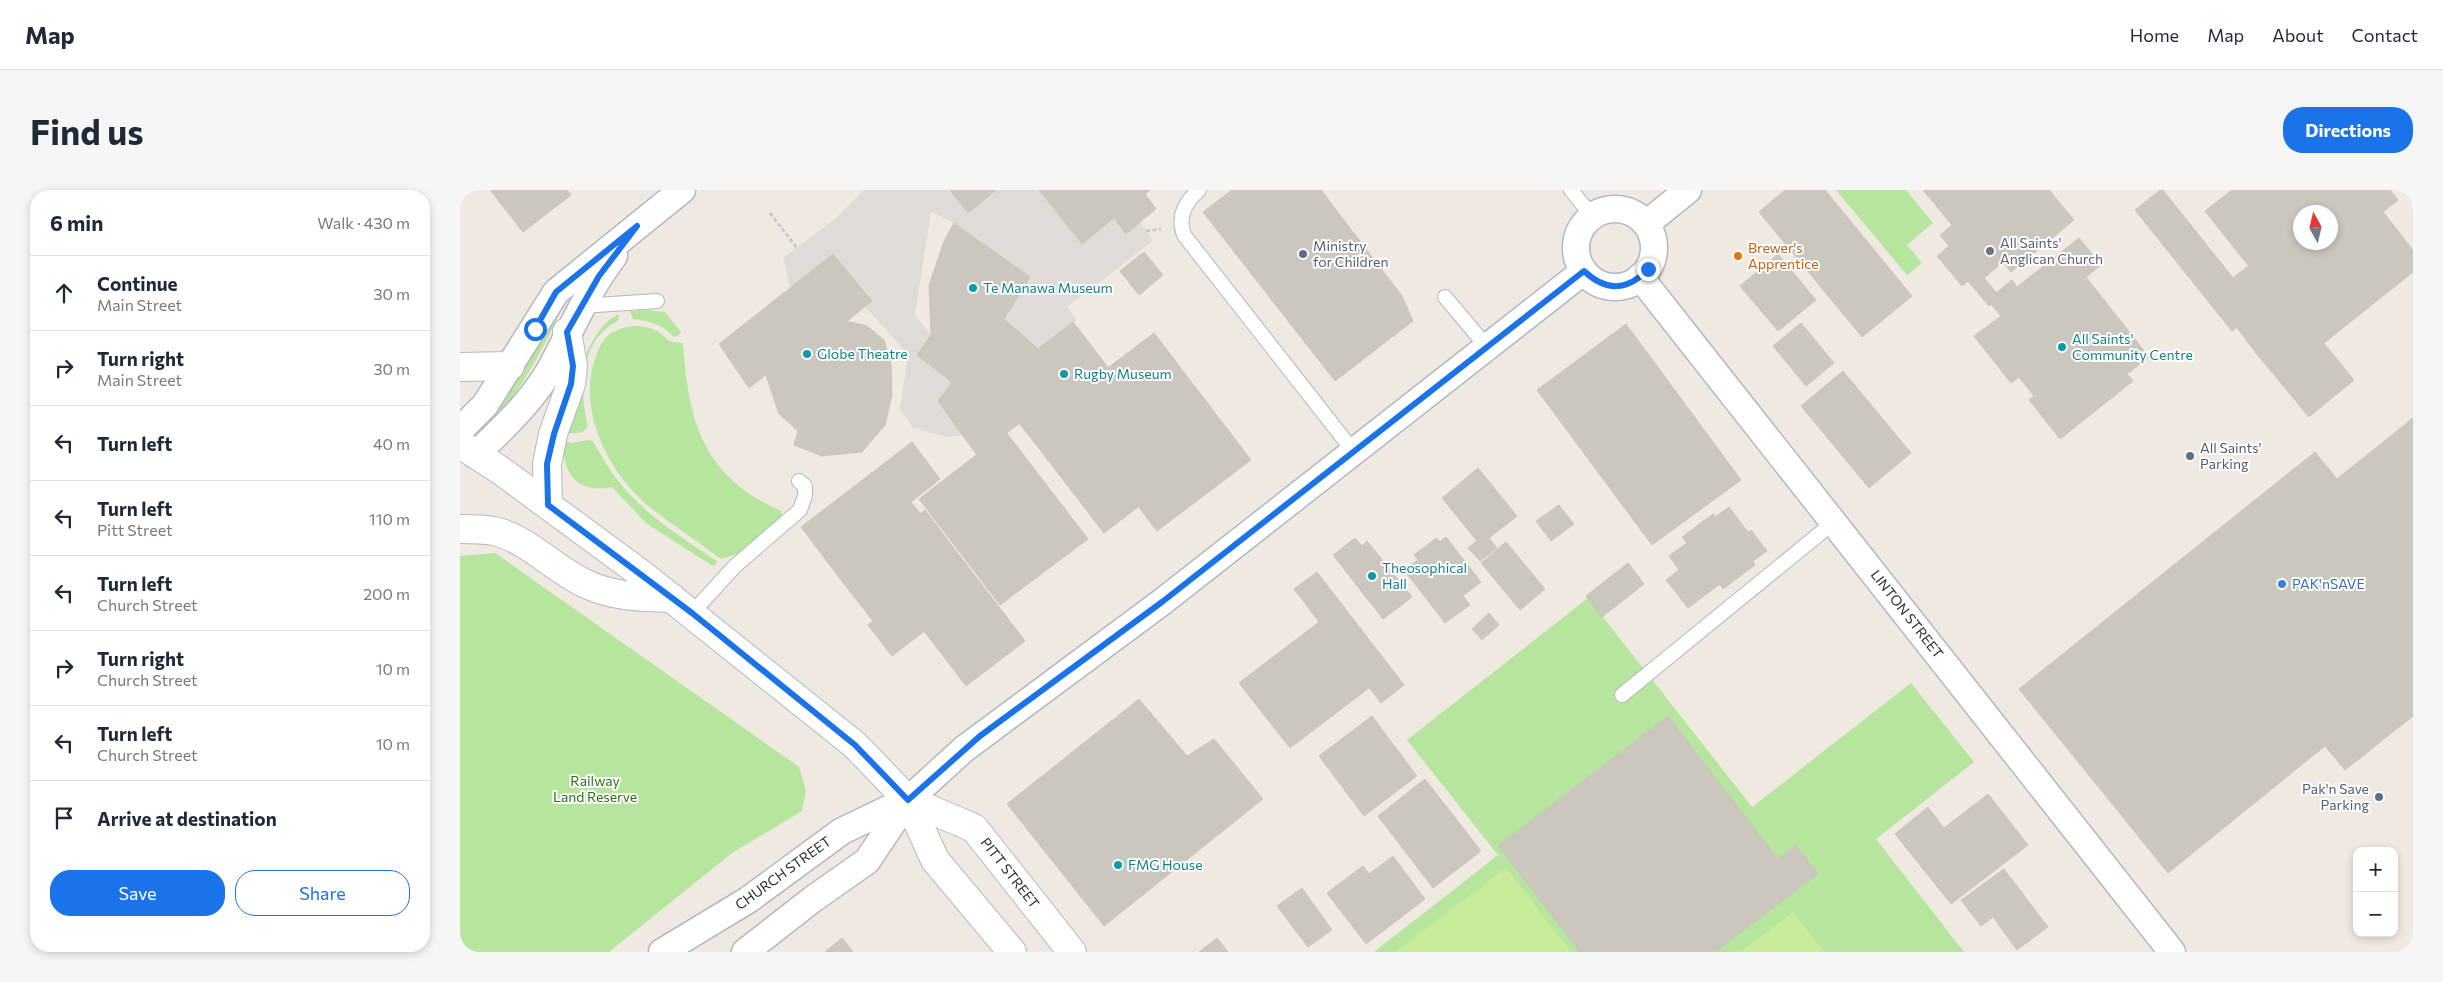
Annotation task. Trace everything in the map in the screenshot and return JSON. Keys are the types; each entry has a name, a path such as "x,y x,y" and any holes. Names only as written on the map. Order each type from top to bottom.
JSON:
{"main road":[{"path":"548,505 547,464 554,434 571,384 573,366 567,332"},
{"path":"460,367 510,366"},
{"name":"PITT STREET","path":"465,456 500,470 548,505 682,605 855,745 908,800 935,860 1012,952"},
{"path":"460,529 494,531 512,538 568,575 605,591 682,605"},
{"name":"PITT STREET","path":"908,800 974,828 1072,952"}],"street":[{"path":"460,430 485,405 556,292 682,190"},
{"path":"1646,224 1688,190"},
{"path":"1626,210 1646,224 1652,234 1654,246 1648,269 1630,284 1604,285 1593,280 1584,271 1578,260 1576,248 1578,236 1592,216 1603,211 1626,210"},
{"path":"465,456 513,418 530,400 551,367 567,332 599,276 637,226"},
{"name":"CHURCH STREET","path":"745,952 813,899 867,861 908,800 980,736 1162,602 1584,271"},
{"name":"LINTON STREET","path":"1640,277 2172,952"},
{"name":"CHURCH STREET","path":"662,952 748,900 842,832 908,800"}],"lane":[{"path":"1199,190 1183,208 1184,235 1354,452"},
{"path":"1571,190 1592,216"},
{"path":"1445,297 1487,348"},
{"path":"581,306 657,301"},
{"path":"682,605 735,566 800,510 805,496 805,486 799,481"},
{"path":"1622,695 1834,522"}],"path":[{"path":"770,213 797,248"}],"green space":[{"path":"1836,190 1906,190 1933,223 1907,245 1922,263 1907,275"},
{"path":"564,303 529,371 504,409 499,410 497,408"},
{"path":"630,311 665,312 681,332 679,335 674,337 665,329 655,324 633,319"},
{"path":"619,314 618,321 605,329 596,340 589,353 585,367 584,397 588,426 581,432 564,433 576,384 589,349 597,334 607,322"},
{"path":"632,326 653,329 669,341 683,343 689,397 705,443 717,463 733,481 755,497 781,511 782,517 737,554 721,559 647,505 633,492 621,476 601,442 594,423 591,404 590,385 593,366 605,338 616,331"},
{"path":"586,440 593,441 618,481 646,510 679,536 718,562 713,566 647,524 612,487 590,487 574,479 566,463 563,441 573,443"},
{"name":"Railway Land Reserve","path":"495,553 799,767 806,791 802,811 732,853 609,952 460,952 460,556"},
{"path":"1588,598 1752,807 1911,683 1974,762 1876,839 1964,952 1374,952 1498,855 1407,740"},
{"path":"1506,868 1571,952 1395,952"},
{"path":"1793,912 1824,952 1740,952"}],"shaded area":[{"path":"864,190 1039,190 1082,244 1114,218 1126,233 1140,222 1153,241 1067,307 1077,320 1038,349 1004,319 1030,277 954,223 931,212 915,315 931,335 917,355 952,382 938,402 963,435 947,437 913,428 900,409 908,354 865,307 872,301 834,254 790,288 783,258 835,219"}],"building":[{"path":"490,190 567,190 571,195 523,232"},
{"path":"950,190 996,190 968,213"},
{"path":"1039,190 1150,190 1145,194 1156,209 1126,234 1114,218 1082,244"},
{"name":"Ministry for Children","path":"1232,190 1321,190 1402,296 1413,321 1335,381 1203,212"},
{"path":"1785,190 1825,190 1912,296 1862,337 1759,212"},
{"name":"All Saints' Anglican Church","path":"1923,190 2049,190 2074,220 2011,272 2003,262 1984,278 2000,297 1989,306 1968,281 1962,286 1937,256 1949,246 1940,235 1952,225"},
{"path":"2160,190 2163,190 2233,278 2248,266 2274,298 2232,331 2135,210"},
{"path":"2232,190 2240,190 2306,273 2274,298 2205,211"},
{"path":"2240,190 2390,190 2398,200 2338,248 2338,205 2293,205 2293,250 2335,250 2306,273"},
{"path":"2383,212 2413,250 2413,272 2324,343 2301,315 2256,353 2237,328 2335,250 2338,250 2338,248"},
{"path":"954,223 1030,277 1004,319 1038,349 990,385 1020,423 977,455 938,401 952,382 917,355 931,335 929,285 944,241"},
{"name":"All Saints' Community Centre","path":"2079,238 2101,265 2086,277 2149,357 2127,374 2133,381 2060,439 2029,400 2034,396 2019,377 2011,383 1974,336 2001,316 1991,304 2000,297 1996,293 2012,280 2017,287"},
{"path":"1144,252 1163,275 1139,295 1120,271"},
{"name":"Globe Theatre","path":"833,254 872,301 847,321 867,326 884,340 891,364 892,395 885,425 862,452 822,456 794,445 798,431 779,414 766,375 749,388 719,344"},
{"path":"1778,254 1816,300 1778,331 1740,286"},
{"path":"2301,315 2354,380 2309,417 2256,353"},
{"path":"1073,322 1206,494 1157,531 1025,359"},
{"path":"1801,323 1834,363 1806,386 1773,346"},
{"path":"1626,324 1741,480 1652,545 1537,390"},
{"path":"1154,333 1251,460 1206,494 1109,367"},
{"path":"1025,359 1138,507 1104,533 990,385"},
{"path":"1843,371 1911,453 1869,488 1801,406"},
{"name":"PAK'nSAVE","path":"2413,418 2413,716 2345,770 2325,746 2168,873 2019,689 2315,452 2337,479"},
{"path":"1006,432 1088,539 1000,605 919,499"},
{"path":"912,442 940,479 911,502 920,513 838,576 801,527"},
{"path":"1478,468 1517,516 1489,538 1497,548 1480,561 1468,548 1477,541 1442,498"},
{"path":"1559,505 1574,524 1551,541 1536,521"},
{"path":"1729,507 1748,532 1751,530 1767,551 1753,561 1755,565 1723,589 1720,584 1688,608 1666,580 1679,570 1669,556 1687,543 1682,537 1713,514 1715,517"},
{"path":"925,510 959,555 873,621 838,576"},
{"path":"1446,537 1481,582 1463,596 1470,605 1445,623 1404,570 1418,560 1414,555 1436,538 1440,542"},
{"name":"Theosophical Hall","path":"1355,538 1362,546 1367,541 1412,597 1383,619 1333,555"},
{"path":"1506,542 1545,589 1520,610 1481,563"},
{"path":"959,555 983,586 892,656 868,625"},
{"path":"1628,563 1644,584 1602,617 1586,596"},
{"path":"1317,572 1404,685 1381,703 1294,589"},
{"path":"983,586 1025,641 966,686 924,631"},
{"path":"1489,613 1499,625 1482,640 1472,629"},
{"path":"1319,622 1369,688 1290,748 1239,683"},
{"name":"FMG House","path":"1139,699 1187,756 1214,739 1263,799 1104,926 1007,804"},
{"path":"1372,716 1417,776 1364,816 1319,756"},
{"path":"1668,716 1778,859 1796,845 1818,874 1715,952 1580,952 1498,846"},
{"path":"1425,779 1481,851 1433,888 1378,816"},
{"path":"1988,794 2028,845 1951,904 1895,834 1928,807 1944,828"},
{"path":"1393,856 1425,899 1366,944 1327,893 1363,866 1369,874"},
{"path":"2004,869 2048,927 2017,950 1993,917 1981,926 1961,900"},
{"path":"1302,888 1332,930 1308,947 1277,906"},
{"path":"842,938 853,952 825,952"},
{"path":"1217,938 1228,952 1199,952"}],"place":[{"name":"All Saints' Anglican Church","path":"1990,251"},
{"name":"Ministry for Children","path":"1303,254"},
{"name":"Brewer's Apprentice","path":"1738,256"},
{"name":"Te Manawa Museum","path":"973,288"},
{"name":"All Saints' Community Centre","path":"2062,347"},
{"name":"Globe Theatre","path":"807,354"},
{"name":"Rugby Museum","path":"1064,374"},
{"name":"All Saints' Parking","path":"2190,456"},
{"name":"Theosophical Hall","path":"1372,576"},
{"name":"PAK'nSAVE","path":"2282,584"},
{"name":"Pak'n Save Parking","path":"2379,797"},
{"name":"FMG House","path":"1118,865"}],"route":[{"path":"535,329 556,292 637,226 599,276 567,332 573,366 571,384 554,434 547,464 548,505 692,613 855,745 908,800 980,736 1162,602 1584,271 1593,280 1604,285 1617,286 1630,284 1648,269"}]}
